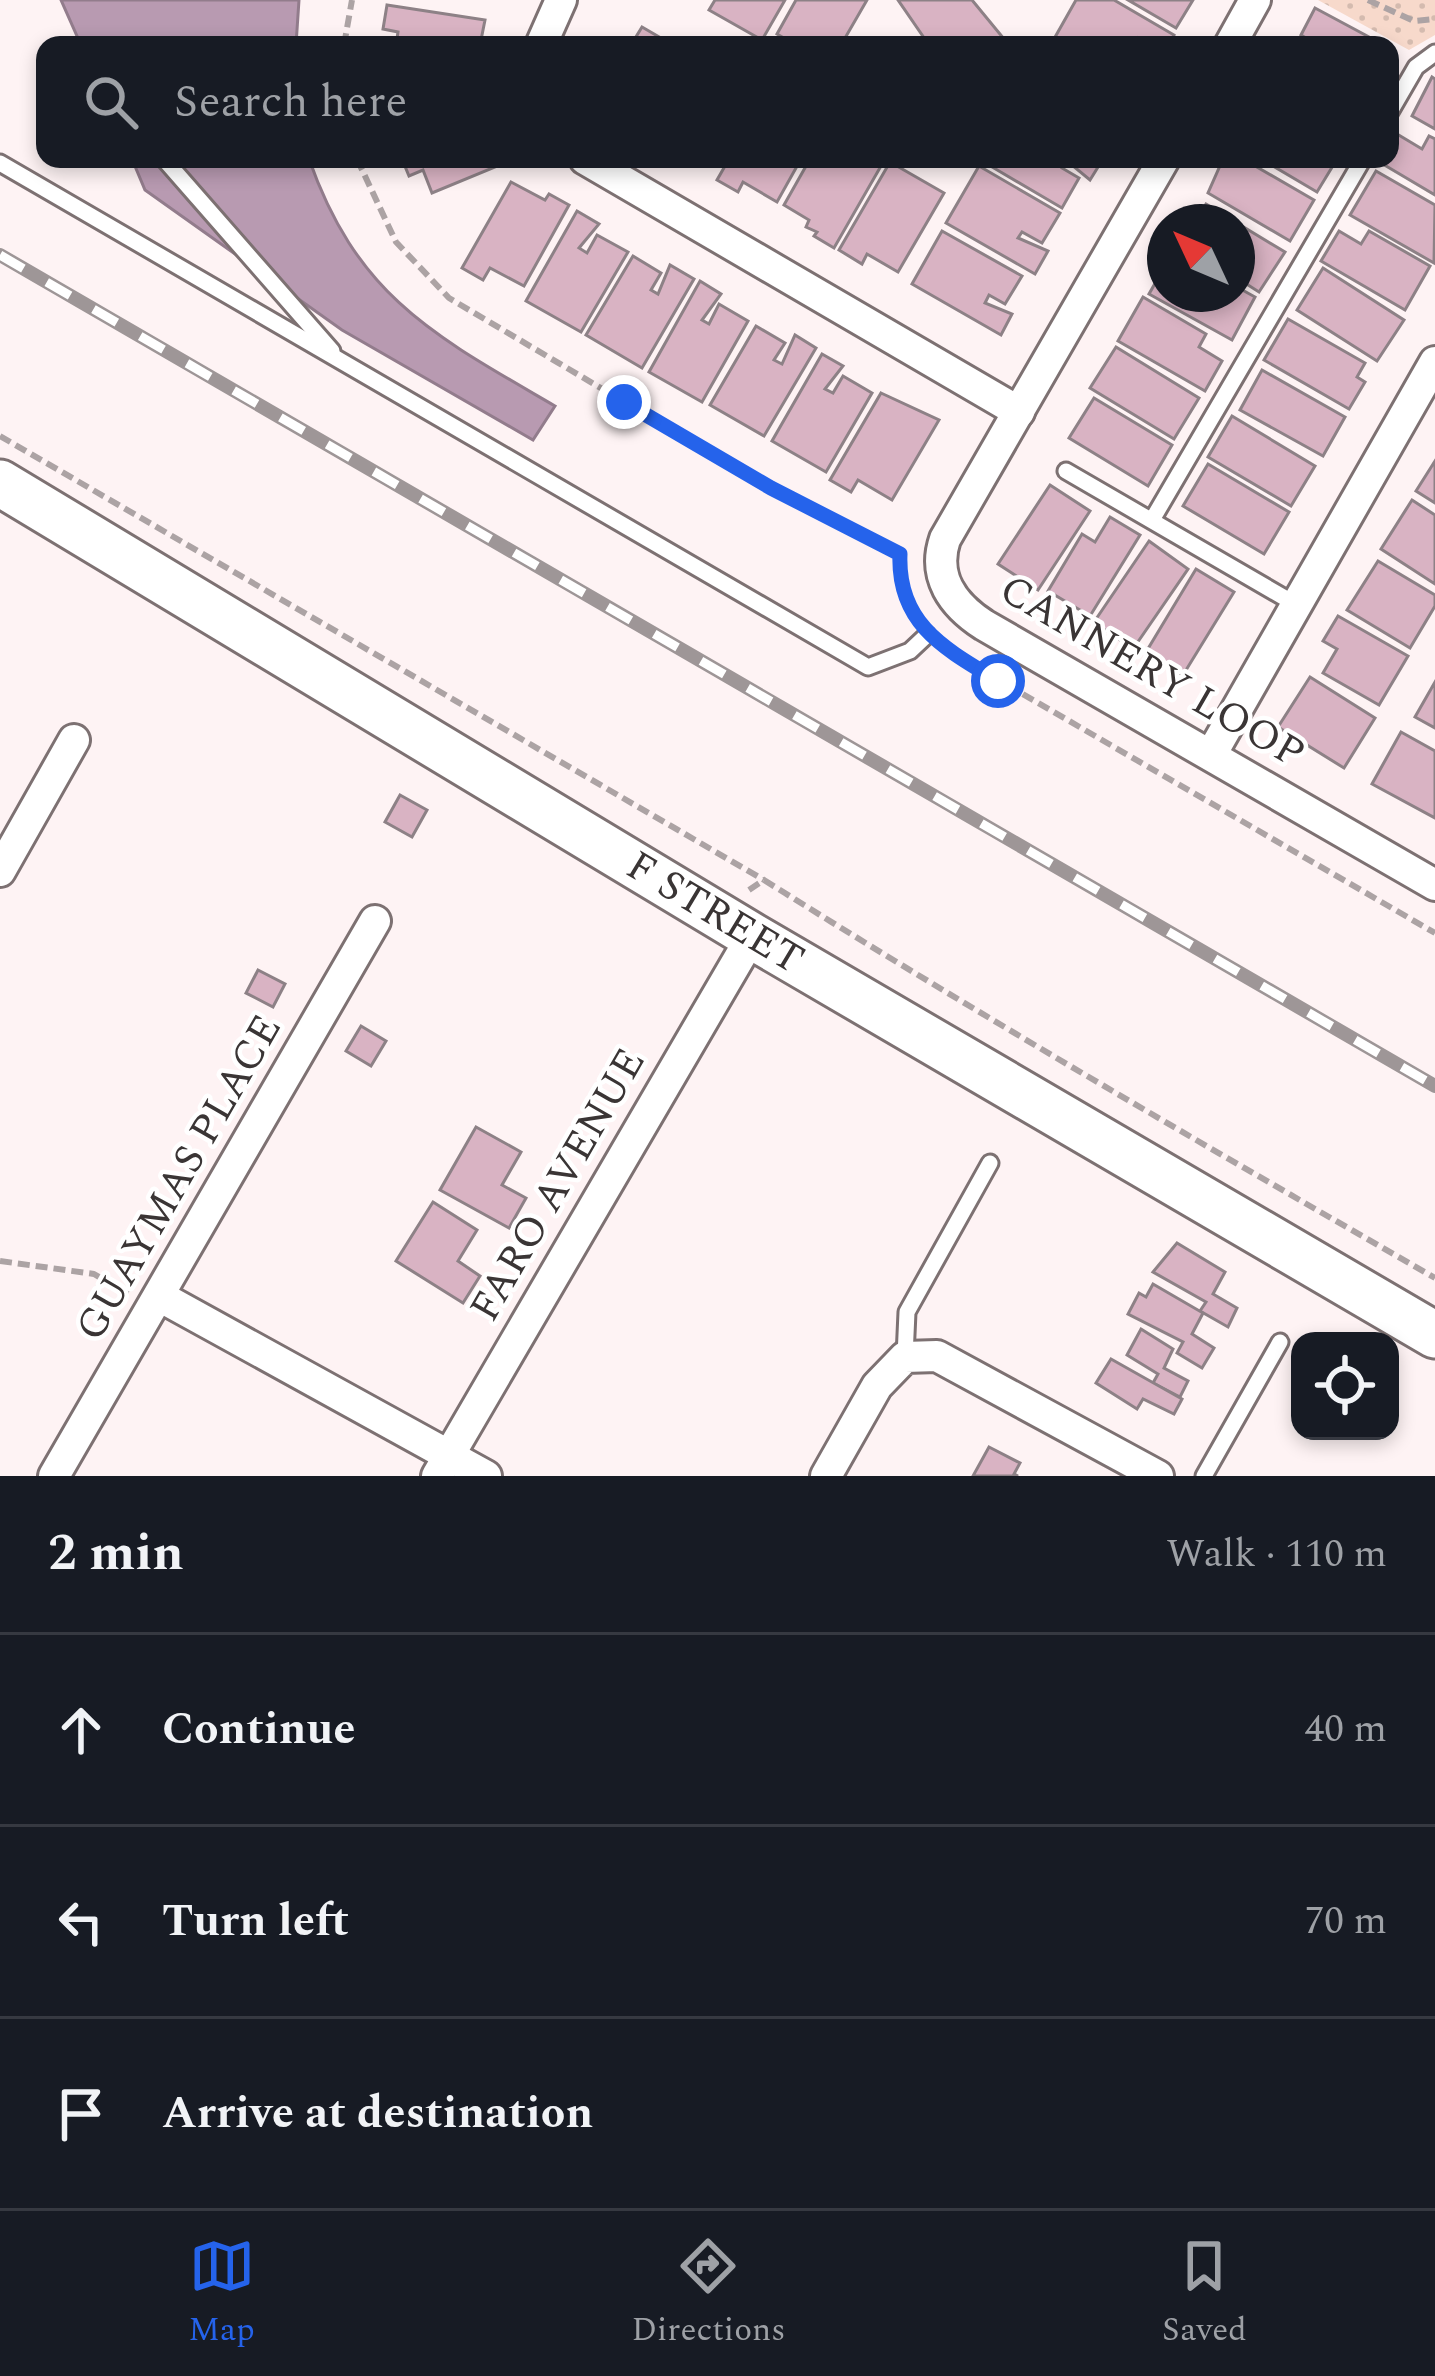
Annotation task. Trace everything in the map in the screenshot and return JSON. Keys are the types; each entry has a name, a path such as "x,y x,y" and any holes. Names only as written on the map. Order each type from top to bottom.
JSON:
{"street":[{"path":"545,36 561,0"},
{"path":"1234,36 1255,0"},
{"path":"600,168 1018,412"},
{"name":"CANNERY LOOP","path":"1159,168 945,539 939,563 945,586 984,626 1435,885"},
{"path":"1212,753 1435,362"},
{"name":"F STREET","path":"0,483 752,936 1435,1335"},
{"path":"0,871 74,740"},
{"name":"GUAYMAS PLACE","path":"54,1476 376,921"},
{"name":"FARO AVENUE","path":"443,1466 752,936"},
{"path":"157,1303 443,1466 486,1476"},
{"path":"826,1476 877,1386 904,1357 937,1356 1158,1476"}],"lane":[{"path":"1399,96 1416,67 1435,53"},
{"path":"0,164 868,667 910,650 927,634"},
{"path":"172,168 340,361"},
{"path":"1152,520 1358,168"},
{"path":"1066,471 1297,605"},
{"path":"904,1357 907,1312 990,1162"},
{"path":"1204,1476 1280,1342"}],"path":[{"path":"346,36 352,0"},
{"path":"1368,0 1414,21 1435,19"},
{"path":"361,168 396,242 448,298 771,488 900,554 905,600 927,634 1435,933"},
{"path":"0,436 764,880 910,966 995,1024 1435,1278"},
{"path":"749,890 764,880"},
{"path":"0,1261 94,1274 157,1303"}],"shaded area":[{"path":"61,0 299,0 297,36 77,36"},
{"path":"1318,0 1435,0 1435,35 1409,50 1399,45 1399,36 1384,36"},
{"path":"136,168 313,168 351,246 405,308 437,334 555,406 533,440 342,330 145,190"}],"building":[{"path":"715,0 785,0 764,36 755,36 709,10"},
{"path":"796,0 867,0 846,36 777,34"},
{"path":"898,0 972,0 1002,36 923,36"},
{"path":"1076,0 1114,0 1174,35 1174,36 1056,36"},
{"path":"1128,0 1193,0 1176,28"},
{"path":"387,5 485,20 482,36 397,36 398,32 383,29"},
{"path":"1315,8 1367,36 1303,36"},
{"path":"642,27 658,36 636,36"},
{"path":"1432,77 1435,79 1435,129 1412,116"},
{"path":"1399,135 1422,149 1429,136 1435,139 1435,195 1389,168 1399,168"},
{"path":"406,168 493,168 432,193 423,170 409,176"},
{"path":"724,168 796,168 777,202 743,182 738,192 717,180"},
{"path":"805,168 880,168 834,248 814,236 817,232 806,227 809,220 784,205"},
{"path":"887,168 900,168 944,193 898,272 867,254 862,264 839,250"},
{"path":"978,168 1060,213 1042,243 1022,232 1018,238 1048,251 1035,274 946,223"},
{"path":"994,168 1062,168 1079,178 1062,208"},
{"path":"1076,168 1097,168 1090,180"},
{"path":"1219,168 1259,168 1314,200 1290,241 1255,221 1255,204 1227,204 1208,193"},
{"path":"1276,168 1332,168 1317,192"},
{"path":"1376,171 1435,205 1434,263 1350,215"},
{"path":"511,182 545,200 549,194 569,205 524,286 490,268 483,280 462,268"},
{"path":"577,211 599,224 579,248 587,253 597,235 628,252 581,332 526,301"},
{"path":"942,231 1022,276 1005,304 989,295 985,303 1012,314 1001,335 912,284"},
{"path":"1339,231 1361,244 1369,231 1430,266 1405,310 1321,261"},
{"path":"1255,234 1285,252 1259,292 1255,289"},
{"path":"633,256 661,273 651,290 658,294 670,265 694,279 642,368 586,335"},
{"path":"1323,268 1404,320 1377,361 1297,310"},
{"path":"700,281 721,294 702,320 709,324 719,304 748,321 702,402 649,372"},
{"path":"1143,297 1147,312 1169,312 1206,334 1199,347 1222,361 1205,391 1118,341"},
{"path":"1181,312 1247,312 1232,340"},
{"path":"1288,319 1365,363 1357,377 1365,382 1349,409 1264,360"},
{"path":"756,326 785,343 774,360 782,364 795,335 816,348 764,436 710,405"},
{"path":"1116,347 1199,398 1174,439 1090,388"},
{"path":"822,354 843,366 825,389 833,393 843,376 872,393 826,472 772,441"},
{"path":"1262,370 1345,417 1323,456 1240,410"},
{"path":"881,393 939,420 892,500 858,480 851,492 830,480"},
{"path":"1094,398 1172,445 1148,486 1069,438"},
{"path":"1232,416 1315,466 1291,506 1208,457"},
{"path":"1435,461 1435,503 1416,491"},
{"path":"1208,464 1289,512 1264,554 1183,506"},
{"path":"1050,485 1090,511 1038,590 998,564"},
{"path":"1412,500 1435,515 1435,584 1381,549"},
{"path":"1110,517 1140,535 1090,616 1048,591 1082,534 1095,542"},
{"path":"1149,541 1188,569 1133,649 1094,622"},
{"path":"1378,561 1435,595 1435,606 1410,648 1347,610"},
{"path":"1196,569 1234,592 1183,675 1146,652"},
{"path":"1338,616 1408,656 1379,705 1323,673 1337,649 1323,641"},
{"path":"1310,677 1375,718 1344,768 1278,727"},
{"path":"1435,682 1435,728 1415,717"},
{"path":"1401,732 1435,751 1435,818 1372,784"},
{"path":"400,795 427,810 412,837 385,822"},
{"path":"258,970 285,984 273,1007 246,993"},
{"path":"361,1026 386,1041 371,1066 346,1051"},
{"path":"476,1127 521,1152 502,1185 526,1198 509,1228 440,1190"},
{"path":"433,1202 477,1230 458,1261 480,1276 463,1303 396,1261"},
{"path":"1177,1243 1225,1272 1213,1294 1237,1308 1228,1327 1200,1311 1206,1302 1153,1272"},
{"path":"1153,1284 1203,1313 1192,1334 1214,1348 1202,1368 1177,1353 1183,1342 1128,1314 1139,1293 1146,1297"},
{"path":"1141,1329 1173,1349 1164,1368 1188,1381 1180,1397 1153,1383 1158,1374 1127,1355"},
{"path":"1111,1359 1182,1399 1174,1414 1143,1399 1137,1409 1096,1383"},
{"path":"989,1447 1020,1463 1014,1474 1018,1476 973,1476"}],"railway":[{"path":"0,255 1435,1086"}],"route":[{"path":"624,402 771,488 900,554 901,584 916,622 938,645 998,681"}]}
